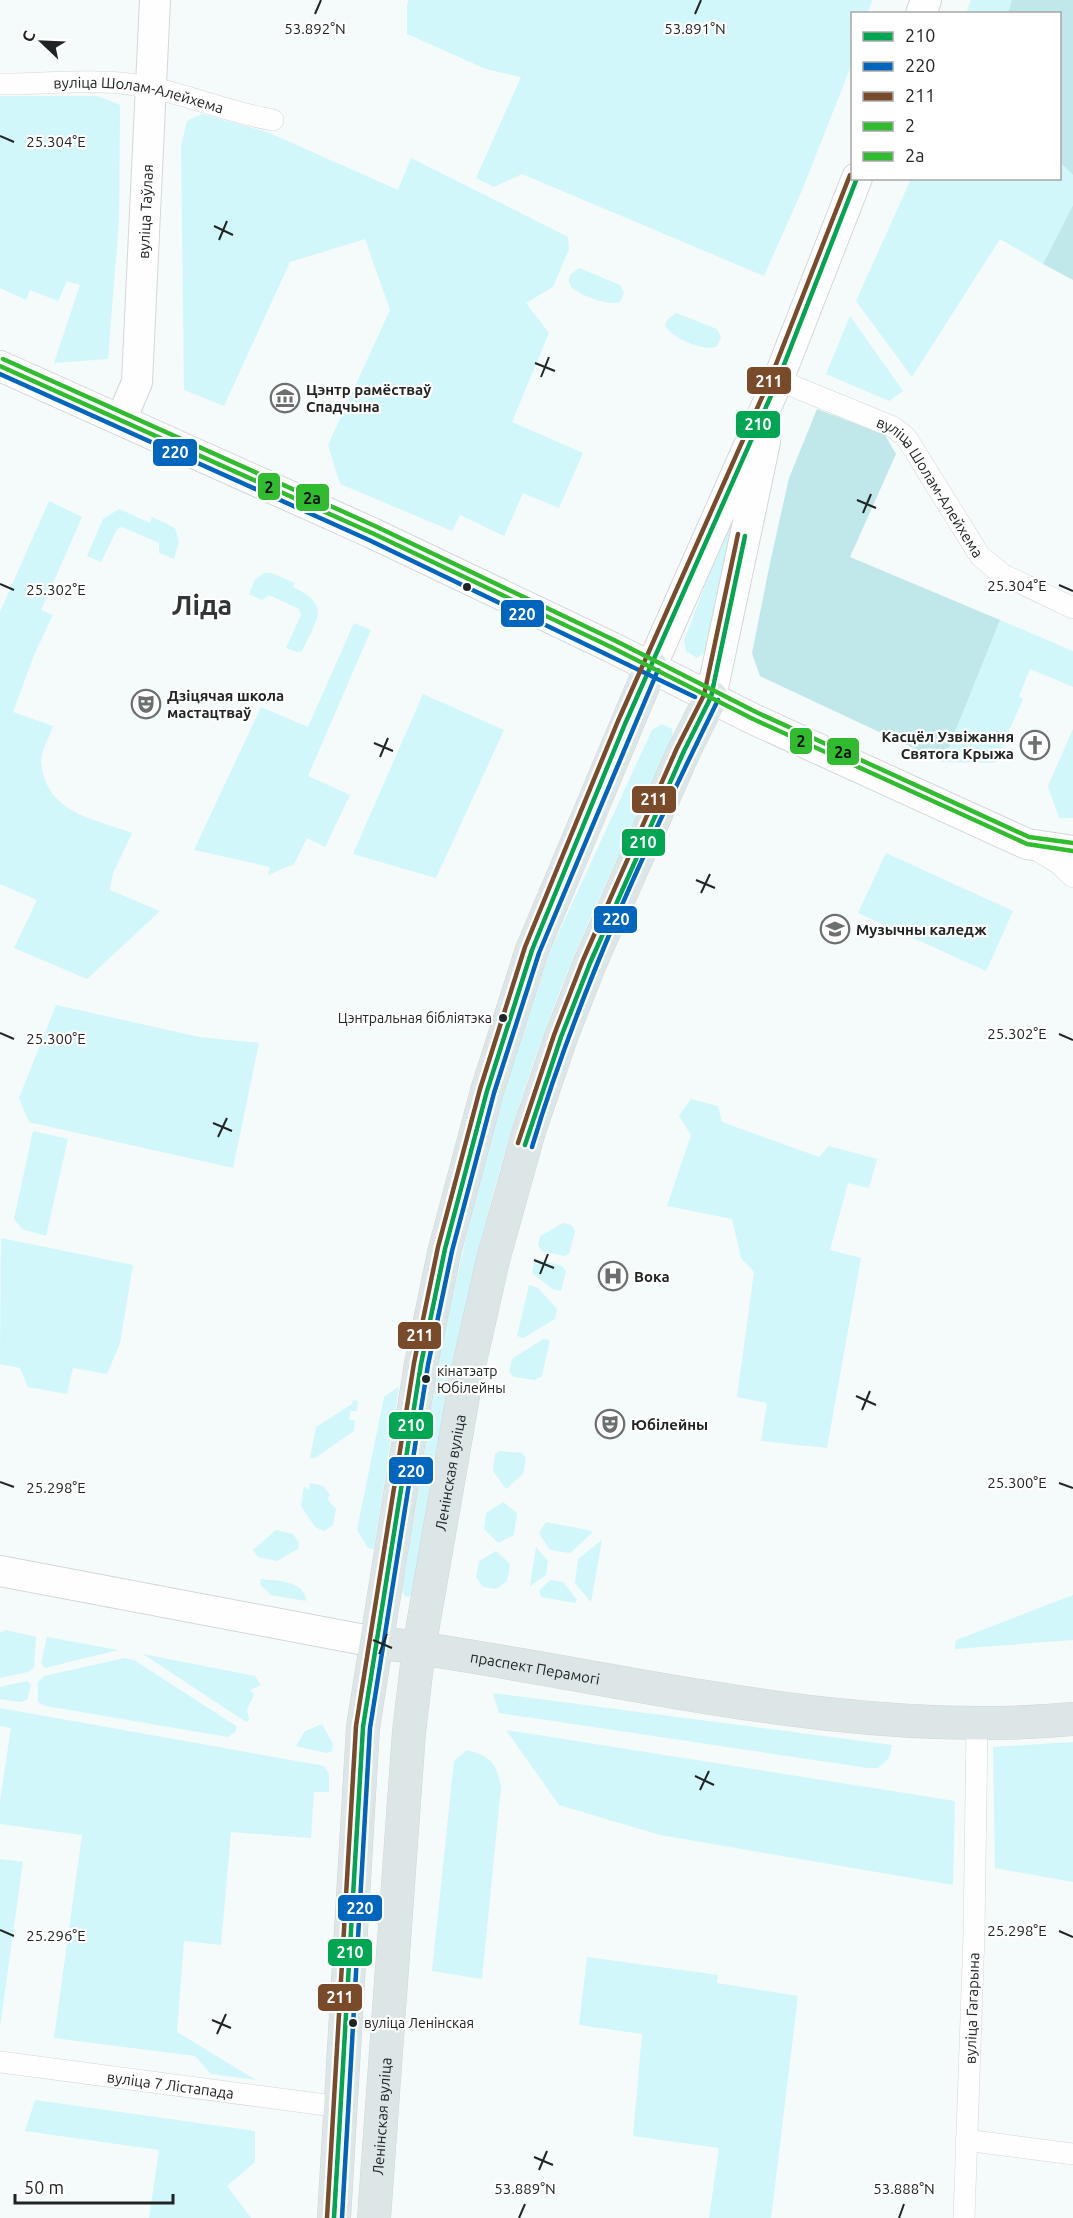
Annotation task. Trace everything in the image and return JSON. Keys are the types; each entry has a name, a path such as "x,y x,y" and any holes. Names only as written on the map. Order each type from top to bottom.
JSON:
{"main road":[{"name":"вуліца Таўлая","path":"121,420 137,382 155,0"},
{"path":"334,2218 363,1728 421,1364 445,1249 487,1091 532,950 651,667 778,380 856,180"},
{"path":"0,366 372,533 711,697 1027,844 1073,851"},
{"path":"711,697 778,380"},
{"name":"Ленінская вуліца","path":"374,2218 409,1732 419,1648 466,1379 493,1260 529,1131 590,963 684,751 711,697"},
{"name":"праспект Перамогі","path":"0,1571 375,1642 779,1707 924,1724 977,1725 1073,1719"}],"street":[{"name":"вуліца Шолам-Алейхема","path":"0,84 129,84 186,95 250,116 273,120"},
{"name":"вуліца Шолам-Алейхема","path":"778,380 893,427 906,437 980,556 1002,574 1073,608"},
{"path":"1027,844 1058,864 1073,878"},
{"name":"вуліца Гагарына","path":"964,2218 977,1725"},
{"name":"вуліца 7 Лістапада","path":"0,2062 341,2107"},
{"path":"966,2140 1073,2154"}],"shaded area":[{"path":"409,0 872,0 868,12 851,12 851,66 803,188 764,276 522,174 494,187 476,178 521,77 486,69 407,34"},
{"path":"971,0 1012,0 1008,12 967,12"},
{"path":"1012,0 1073,0 1073,175 1061,163 1061,12 1008,12"},
{"path":"0,96 98,96 120,105 119,220 108,359 54,363 80,285 67,281 58,301 30,290 26,300 0,288"},
{"path":"202,114 267,132 398,190 411,158 568,237 569,249 553,287 526,303 549,333 512,422 583,453 559,508 523,493 504,536 460,515 452,531 340,484 328,445 390,310 365,239 290,262 224,406 184,390 181,146 187,121"},
{"path":"1061,163 1073,175 1073,205 1043,264 1000,239 912,377 856,301 911,180 1061,180"},
{"path":"1073,205 1073,280 1043,264"},
{"path":"579,268 620,285 624,293 620,302 609,303 585,296 573,289 569,282 570,275"},
{"path":"676,313 717,329 721,337 717,346 712,348 697,346 680,339 668,330 665,325 667,320"},
{"path":"850,316 903,391 889,401 826,374"},
{"path":"817,409 885,435 896,454 850,557 1000,620 943,762 760,676 752,653 770,563 789,478"},
{"path":"749,469 707,651 697,658 686,651 684,641"},
{"path":"49,501 82,517 41,610 53,615 34,655 13,712 53,726 41,761 44,778 51,792 61,803 87,817 132,833 113,873 110,890 160,911 87,979 14,948 37,900 0,884 0,612"},
{"path":"119,509 150,523 152,517 175,528 179,541 174,559 159,553 159,543 122,527 117,529 101,562 87,556 103,519"},
{"path":"264,573 271,573 295,583 293,587 313,600 317,607 316,621 302,651 297,652 286,648 301,615 299,609 269,595 262,600 249,594 255,580"},
{"path":"1000,620 1073,651 1073,687 1030,669 1019,696 1023,699 995,763 943,762"},
{"path":"354,623 371,630 308,776 350,795 325,847 307,838 294,864 268,875 270,867 194,850 261,707 308,727"},
{"path":"423,694 504,730 436,878 353,854"},
{"path":"662,724 672,729 673,740 569,969 553,1008 517,1113 479,1248 463,1316 436,1454 413,1592 409,1597 405,1596 402,1591 441,1347 489,1137 549,954 652,730"},
{"path":"1073,729 1073,818 1059,818 1048,786"},
{"path":"886,853 1013,911 986,971 858,913"},
{"path":"56,1005 199,1037 259,1043 233,1168 29,1122 19,1098"},
{"path":"691,1099 718,1106 722,1122 819,1157 829,1146 877,1159 869,1188 848,1183 830,1250 861,1258 827,1448 761,1441 767,1403 737,1397 754,1272 741,1258 732,1219 667,1206 691,1135 679,1116"},
{"path":"33,1131 68,1139 46,1236 22,1229 14,1219"},
{"path":"563,1223 571,1225 575,1231 569,1254 564,1256 542,1251 538,1245 540,1236"},
{"path":"1,1238 133,1265 120,1343 107,1374 73,1368 67,1394 28,1387 20,1368 0,1364"},
{"path":"541,1260 562,1266 566,1271 561,1291 553,1289 532,1273 534,1263"},
{"path":"529,1285 538,1288 557,1309 555,1319 523,1338 517,1336"},
{"path":"543,1339 550,1340 542,1376 535,1380 514,1377 509,1372 512,1359"},
{"path":"399,1386 374,1549 368,1548 357,1530 384,1397"},
{"path":"353,1400 358,1401 357,1411 351,1411 349,1419 355,1421 354,1431 315,1458 310,1458 316,1427 352,1404"},
{"path":"500,1451 522,1453 526,1458 523,1474 506,1489 493,1471 495,1454"},
{"path":"310,1483 323,1486 330,1495 327,1499 336,1509 333,1525 324,1531 315,1527 301,1506 304,1486 309,1490"},
{"path":"503,1502 517,1513 514,1535 498,1543 484,1529 486,1513"},
{"path":"546,1522 592,1531 592,1533 570,1553 550,1550 539,1533"},
{"path":"276,1530 293,1534 299,1543 298,1549 277,1561 258,1557 253,1550"},
{"path":"602,1540 591,1602 575,1583 578,1559"},
{"path":"536,1547 548,1561 546,1575 530,1586"},
{"path":"496,1551 510,1564 507,1581 496,1589 483,1587 476,1577 479,1561"},
{"path":"261,1579 296,1585 301,1589 306,1601 271,1595 260,1584"},
{"path":"550,1580 563,1582 577,1600 575,1603 541,1597 539,1591"},
{"path":"1073,1595 1073,1640 955,1649 956,1640"},
{"path":"6,1630 36,1637 34,1667 28,1672 0,1678 0,1633"},
{"path":"47,1637 118,1650 45,1668 41,1663"},
{"path":"143,1654 255,1676 261,1685 250,1690 254,1695 247,1709 249,1720 246,1722"},
{"path":"125,1658 134,1660 236,1726 236,1731 228,1737 46,1706 38,1702 38,1682 44,1676"},
{"path":"27,1681 31,1685 27,1700 20,1702 0,1699 0,1687"},
{"path":"493,1693 892,1745 889,1758 878,1768 868,1768 499,1713"},
{"path":"0,1708 324,1766 329,1774 329,1792 314,1792 311,1838 231,1832 221,1945 184,1941 177,2032 256,2080 211,2074 195,2056 54,2038 82,1835 0,1824 0,1801 11,1728 0,1726"},
{"path":"322,1724 333,1744 332,1751 327,1753 296,1746 305,1731"},
{"path":"506,1730 955,1801 953,1885 660,1835 559,1805"},
{"path":"1073,1742 1073,1882 995,1868 993,1747"},
{"path":"467,1750 482,1755 491,1762 497,1772 501,1787 482,1979 432,1971 454,1761"},
{"path":"0,1859 23,1862 0,2027"},
{"path":"587,1957 718,1975 717,1983 798,1996 771,2218 709,2218 719,2148 633,2136 642,2034 579,2025"},
{"path":"35,2100 255,2131 255,2162 227,2186 251,2218 149,2218 159,2150 25,2131"}],"transit line":[{"name":"211","path":"327,2218 356,1726 414,1363 438,1247 480,1089 525,947 618,721 771,377 850,175"},
{"name":"210","path":"334,2218 363,1727 421,1364 445,1249 487,1091 532,950 625,724 778,380 856,180"},
{"name":"2а","path":"3,359 375,526 614,640 756,712 1029,837 1073,843"},
{"name":"2","path":"0,366 372,533 611,647 753,719 1027,844 1073,851"},
{"name":"220","path":"0,374 369,540 695,697"},
{"name":"211","path":"518,1143 554,1035 583,960 677,748 704,695 738,534"},
{"name":"210","path":"525,1145 561,1037 590,963 684,751 711,697 745,536"},
{"name":"220","path":"342,2218 370,1728 428,1365 452,1251 494,1093 539,953 658,670"},
{"name":"220","path":"532,1147 550,1089 592,976 665,809 718,700"}],"place":[{"name":"Цэнтр рамёстваў Спадчына","path":"285,398"},
{"name":"Дзіцячая школа мастацтваў","path":"146,704"},
{"name":"Касцёл Узвіжання Святога Крыжа","path":"1035,745"},
{"name":"Музычны каледж","path":"835,929"},
{"name":"Цэнтральная бібліятэка","path":"503,1018"},
{"name":"Вока","path":"613,1276"},
{"name":"кінатэатр Юбілейны","path":"426,1379"},
{"name":"Юбілейны","path":"610,1424"},
{"name":"вуліца Ленінская","path":"353,2023"}],"district":[{"name":"Ліда","path":"202,605"}]}
